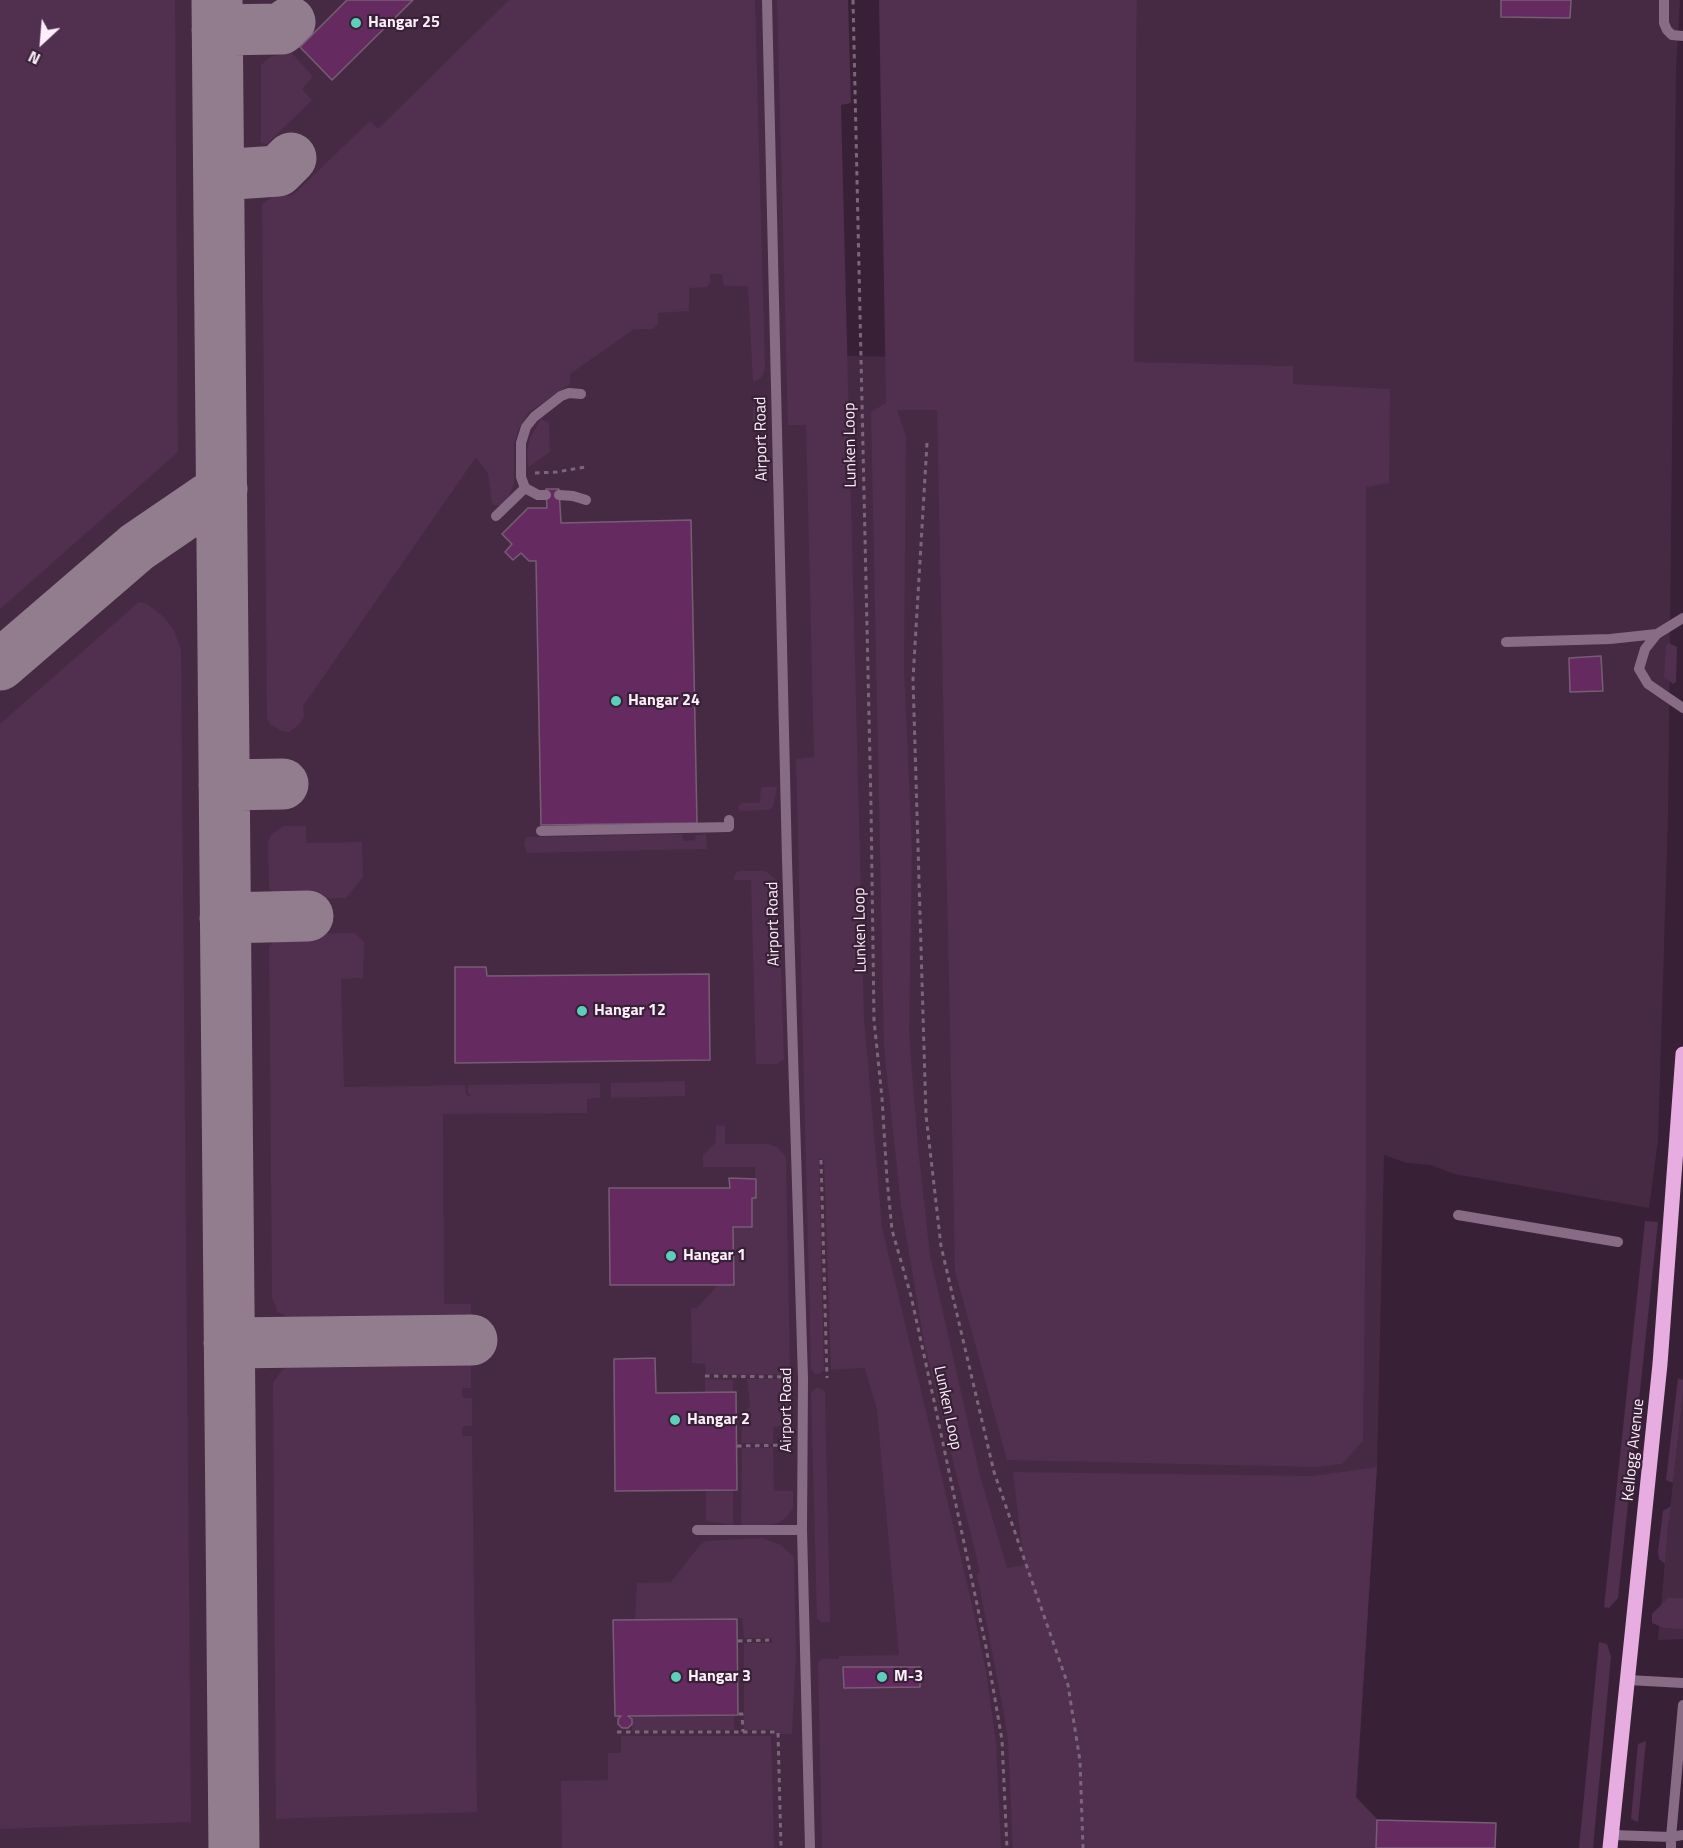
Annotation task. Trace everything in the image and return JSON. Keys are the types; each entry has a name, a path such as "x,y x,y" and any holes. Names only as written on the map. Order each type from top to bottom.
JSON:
{"main road":[{"name":"Kellogg Avenue","path":"1611,1841 1660,1364 1683,1054"}],"lane":[{"name":"Airport Road","path":"767,0 787,872 803,1379 802,1530 810,1848"},
{"path":"1664,0 1664,23 1667,30 1672,35 1683,36"},
{"path":"546,495 538,495 525,488 521,474 521,443 526,427 534,417 561,396 568,393 581,394"},
{"path":"496,516 525,488"},
{"path":"559,495 586,500"},
{"path":"1683,618 1657,634 1645,649 1639,669 1648,684 1683,708"},
{"path":"1506,642 1610,639 1657,634"},
{"path":"541,831 729,827 729,820"},
{"path":"1458,1215 1618,1242"},
{"path":"697,1530 802,1530"},
{"path":"1628,1680 1683,1683"},
{"path":"1671,1843 1683,1705"},
{"path":"1611,1841 1671,1843 1683,1835"}],"path":[{"name":"Lunken Loop","path":"853,0 871,770 874,1020 887,1179 892,1230 911,1296 986,1647 1002,1740 1007,1848"},
{"path":"927,443 913,679 926,1114 941,1246 994,1473 1068,1685 1080,1761 1083,1848"},
{"path":"521,474 557,472 585,467"},
{"path":"821,1161 827,1378"},
{"path":"705,1377 789,1377"},
{"path":"736,1446 775,1445"},
{"path":"738,1641 769,1640"},
{"path":"739,1714 742,1714 743,1732"},
{"path":"617,1732 778,1732 781,1848"}],"shaded area":[{"path":"0,0 798,0 807,355 1133,362 1137,0 1680,0 1676,68 1668,816 1658,1140 1649,1208 1455,1174 1431,1165 1407,1163 1384,1155 1377,1467 1353,1848 0,1848"},
{"path":"0,0 175,0 178,452 0,609"},
{"path":"509,0 755,0 765,369 761,378 753,382 748,286 725,286 722,274 710,274 707,287 689,288 689,311 658,313 658,325 654,329 634,329 570,374 570,384 528,413 519,428 514,445 514,484 509,496 500,505 492,503 488,474 476,457 303,706 304,717 299,725 289,732 282,731 271,725 267,719 262,204 274,196 293,195 370,121 378,129"},
{"path":"777,0 848,0 851,103 841,105 864,1018 882,1227 986,1671 996,1743 1001,1848 822,1848 818,1662 823,1658 839,1659 839,1656 899,1655 877,1410 865,1368 831,1370 824,1160 819,1159 824,1370 815,1374 811,1369 796,759 814,757 806,425 788,425"},
{"path":"879,0 1137,0 1134,362 1293,366 1293,384 1390,389 1389,483 1366,487 1366,1187 1363,1441 1342,1464 1315,1467 1007,1460 955,1271 937,410 897,410 906,436 904,667 912,849 909,1033 918,1147 930,1255 980,1476 1007,1568 1024,1565 1013,1472 1313,1476 1377,1467 1356,1797 1378,1820 1377,1848 1013,1848 1008,1741 1004,1714 977,1574 980,1572 924,1342 901,1205 884,1047 871,412 886,403"},
{"path":"291,52 313,77 302,89 312,100 267,144 261,143 261,65 270,57"},
{"path":"753,407 758,407 765,414 767,427 753,427"},
{"path":"541,419 549,423 550,452 528,467 527,451 530,438"},
{"path":"139,602 147,604 164,617 174,631 181,650 191,1822 0,1829 0,724"},
{"path":"1669,643 1677,647 1676,682 1673,684 1664,677 1666,645"},
{"path":"761,787 777,787 773,807 769,810 740,811 738,808 741,803 760,803"},
{"path":"283,826 306,826 306,843 362,842 363,877 346,898 281,900 269,888 268,841 272,834"},
{"path":"682,834 683,841 695,840 696,835 706,834 707,849 527,853 524,843 527,837"},
{"path":"738,871 765,871 778,881 784,1059 777,1064 756,1064 751,880 734,880"},
{"path":"355,933 364,942 363,978 341,979 344,1087 465,1085 466,1094 469,1097 471,1095 468,1092 468,1085 600,1083 600,1098 587,1099 587,1113 443,1114 444,1304 471,1304 471,1319 296,1322 278,1312 272,1297 269,946 282,934"},
{"path":"685,1081 685,1096 611,1098 611,1083"},
{"path":"716,1125 725,1126 725,1144 769,1144 777,1147 786,1157 790,1375 706,1374 705,1364 692,1363 691,1308 697,1308 718,1285 733,1227 752,1227 752,1198 756,1197 755,1167 703,1167 703,1155 716,1142"},
{"path":"1645,1221 1658,1222 1618,1598 1609,1608 1604,1607"},
{"path":"471,1360 471,1388 462,1388 462,1397 472,1398 472,1426 462,1427 462,1436 472,1436 477,1812 276,1819 273,1383 283,1369 298,1363"},
{"path":"1678,1378 1683,1380 1683,1394 1673,1483 1666,1480"},
{"path":"705,1379 733,1380 733,1393 705,1393"},
{"path":"747,1379 790,1379 791,1426 773,1427 773,1444 741,1443 743,1411 750,1405"},
{"path":"816,1388 825,1391 830,1622 822,1623 817,1618 811,1393"},
{"path":"1683,1394 1683,1639 1658,1640 1668,1527"},
{"path":"773,1447 774,1491 793,1491 793,1508 788,1516 778,1523 741,1527 742,1448"},
{"path":"733,1490 733,1525 706,1521 706,1491"},
{"path":"1671,1506 1665,1564 1659,1559 1658,1552 1663,1511"},
{"path":"762,1538 781,1545 794,1557 796,1652 792,1734 777,1734 774,1730 744,1730 744,1643 772,1643 772,1638 744,1638 742,1618 635,1620 637,1583 671,1582 700,1545 706,1541"},
{"path":"1668,1598 1683,1598 1683,1629 1664,1628 1652,1623 1652,1614"},
{"path":"1599,1642 1607,1644 1611,1657 1593,1848 1579,1848"},
{"path":"734,1715 734,1730 632,1731 632,1716"},
{"path":"621,1736 771,1736 774,1848 562,1848 561,1781 608,1780 608,1753 621,1753"},
{"path":"1646,1741 1638,1822 1631,1819 1638,1744"}],"building":[{"name":"Hangar 25","path":"347,0 413,0 332,80 300,47"},
{"path":"1501,0 1571,0 1570,18 1501,17"},
{"name":"Hangar 24","path":"546,489 559,489 561,523 691,520 697,823 541,825 536,561 529,561 521,553 513,560 505,552 512,544 502,534 528,508 547,508"},
{"path":"1601,656 1603,691 1570,692 1569,658"},
{"name":"Hangar 12","path":"455,967 486,967 487,976 709,974 710,1060 455,1063"},
{"name":"Hangar 1","path":"729,1178 756,1179 756,1198 752,1198 752,1227 733,1227 734,1285 610,1285 609,1188 730,1188"},
{"name":"Hangar 2","path":"655,1358 656,1393 736,1392 737,1490 615,1491 614,1359"},
{"name":"Hangar 3","path":"737,1619 738,1715 628,1716 632,1719 632,1724 628,1728 622,1728 618,1724 621,1716 615,1716 613,1620"},
{"name":"M-3","path":"843,1667 920,1667 920,1687 844,1688"},
{"path":"1377,1820 1496,1823 1495,1848 1376,1848"}],"taxiway":[{"path":"217,0 234,1848"},
{"path":"217,30 281,29 290,22"},
{"path":"219,175 278,171 291,158"},
{"path":"0,665 137,547 222,489"},
{"path":"224,785 283,784"},
{"path":"225,918 308,916"},
{"path":"229,1343 472,1340"}],"place":[{"name":"Hangar 25","path":"356,23"},
{"name":"Hangar 24","path":"616,701"},
{"name":"Hangar 12","path":"582,1011"},
{"name":"Hangar 1","path":"671,1256"},
{"name":"Hangar 2","path":"675,1420"},
{"name":"Hangar 3","path":"676,1677"},
{"name":"M-3","path":"882,1677"}]}
